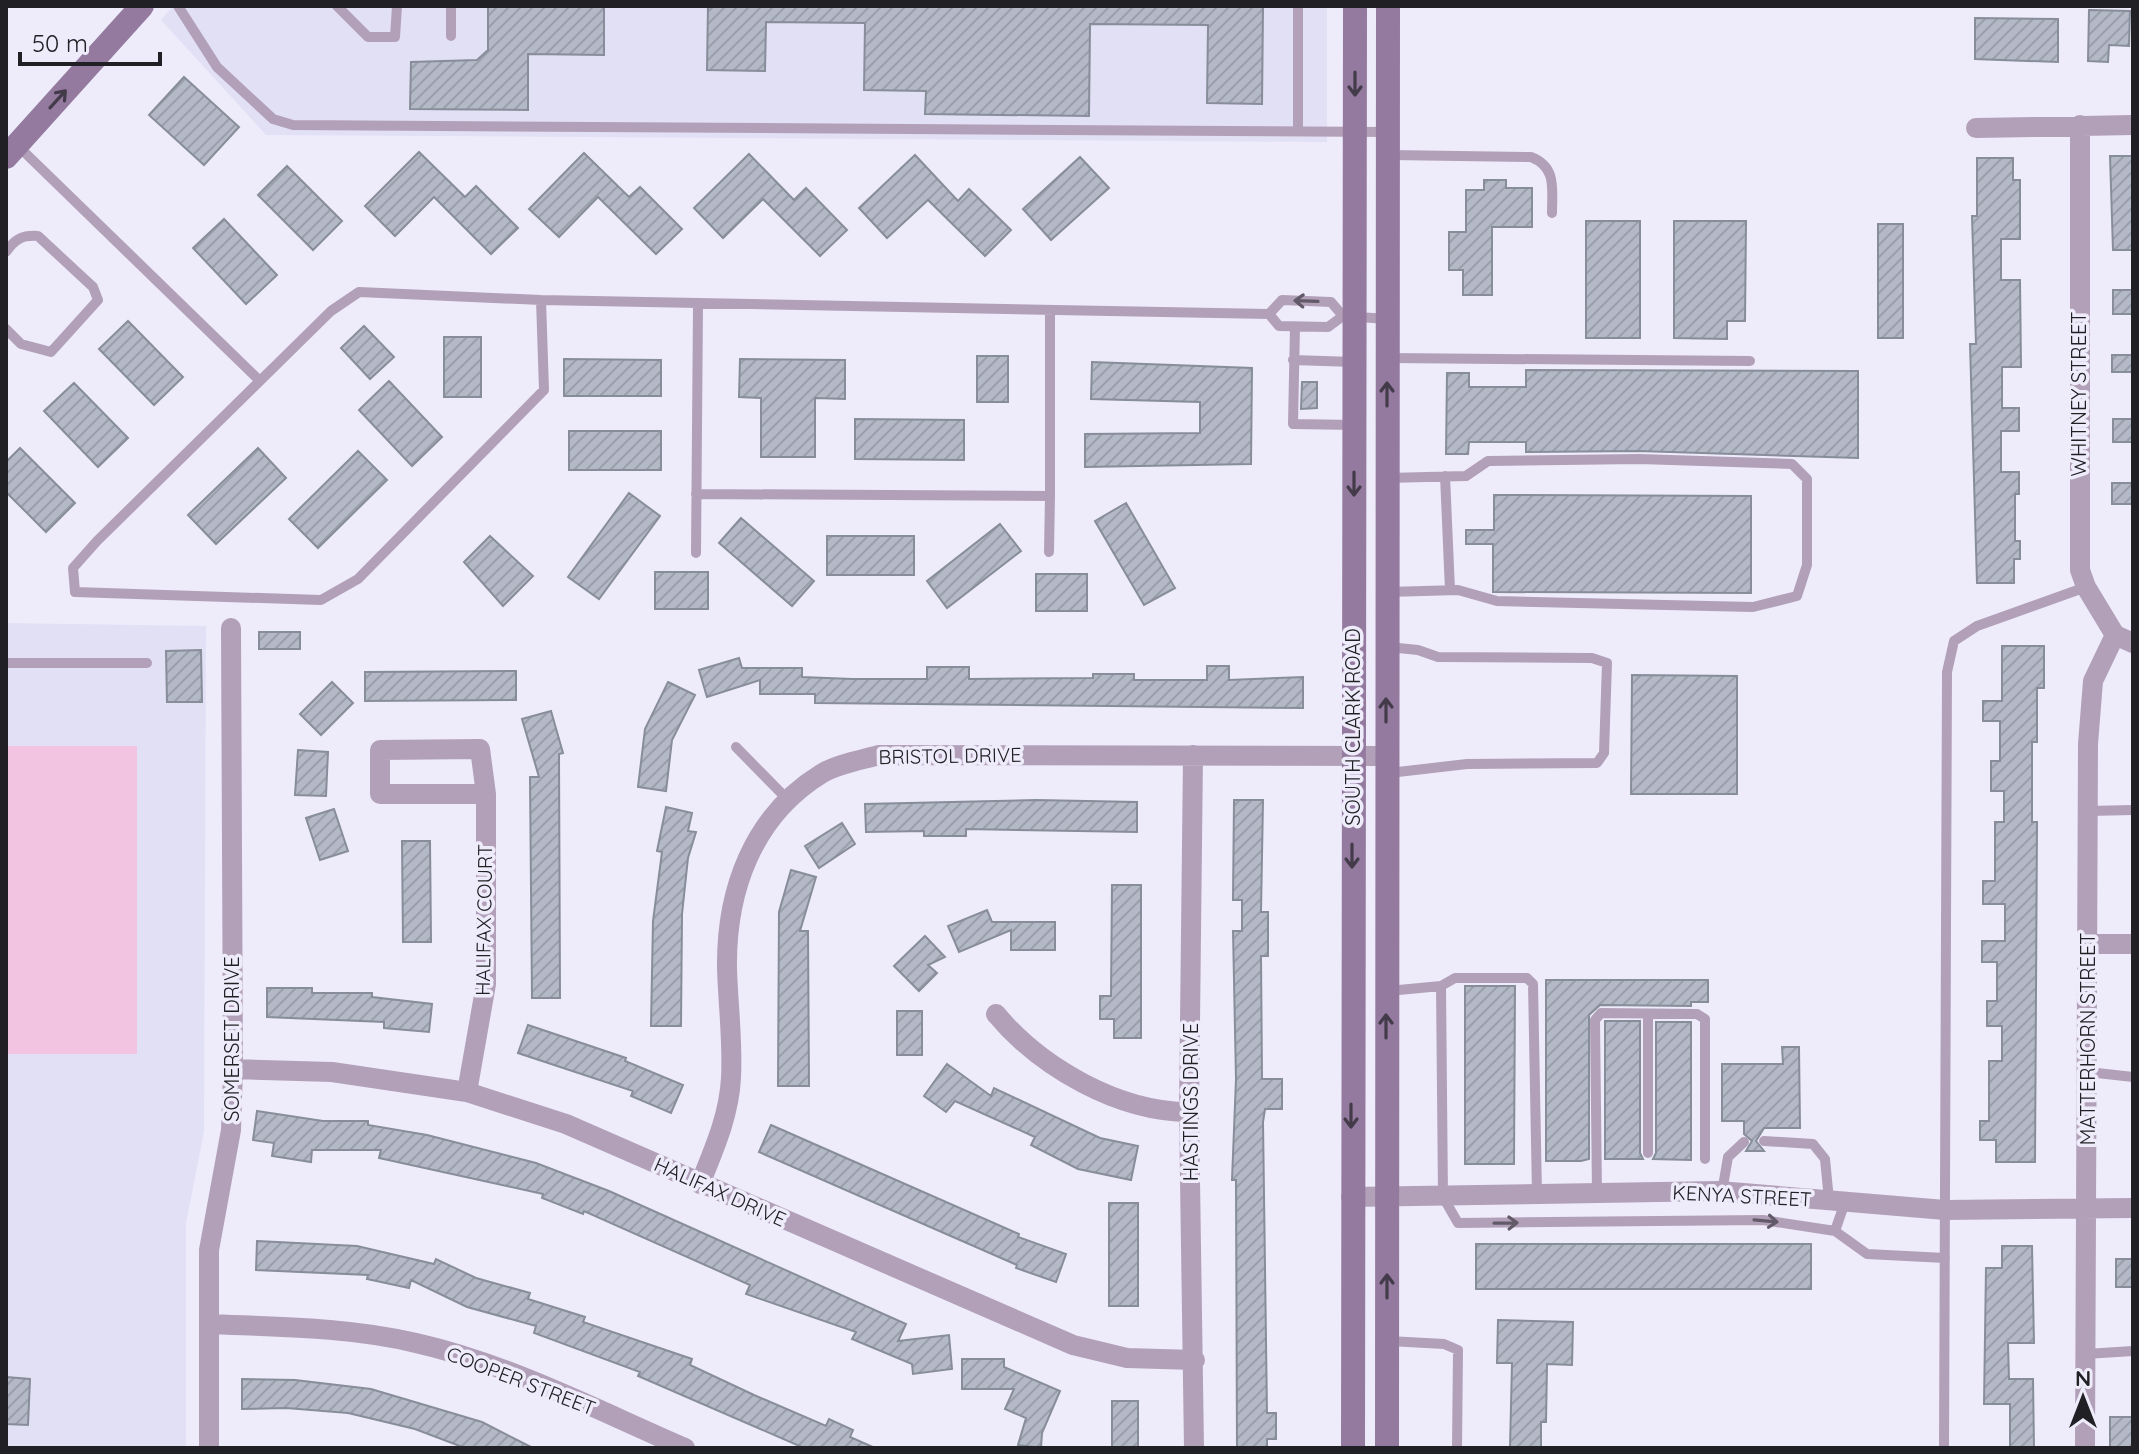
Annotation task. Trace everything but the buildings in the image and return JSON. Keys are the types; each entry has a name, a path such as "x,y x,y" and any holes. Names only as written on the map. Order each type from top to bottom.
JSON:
{"main road":[{"path":"11,151 142,6"},
{"name":"SOUTH CLARK ROAD","path":"1353,1448 1354,362 1349,316 1355,6"},
{"name":"SOUTH CLARK ROAD","path":"1387,1448 1388,6"}],"street":[{"name":"WHITNEY STREET","path":"2080,125 2080,570 2086,587 2124,639"},
{"path":"1976,128 2133,125"},
{"name":"SOMERSET DRIVE","path":"209,1448 209,1250 231,1130 233,1069 231,628"},
{"name":"MATTERHORN STREET","path":"2085,1448 2088,744 2093,681 2124,639"},
{"name":"HALIFAX COURT","path":"467,1092 486,984 486,794 480,749 380,750 380,794 486,794"},
{"name":"BRISTOL DRIVE","path":"700,1184 725,1120 731,1078 727,963 733,899 750,848 778,808 823,772 879,755 1353,756 1386,764"},
{"name":"HASTINGS DRIVE","path":"1193,755 1189,1112 1194,1448"},
{"path":"2089,944 2133,944"},
{"path":"996,1014 1032,1051 1123,1103 1159,1112 1189,1112"},
{"name":"HALIFAX DRIVE","path":"233,1069 332,1072 467,1092 566,1124 1073,1345 1127,1358 1195,1360"},
{"name":"KENYA STREET","path":"1351,1197 1722,1192 1945,1210 2133,1208"},
{"name":"COOPER STREET","path":"209,1324 327,1329 416,1343 511,1373 685,1448"}],"lane":[{"path":"178,6 217,67 273,119 293,125 354,128 1354,132 1388,143 1531,157 1544,162 1552,175 1552,213"},
{"path":"337,6 350,11 368,37 395,37 397,6"},
{"path":"451,6 451,36"},
{"path":"1298,6 1298,131"},
{"path":"11,151 260,381"},
{"path":"6,252 15,240 27,235 38,236 93,287 98,300 51,352 21,344 6,329"},
{"path":"541,300 544,390 358,579 321,600 75,592 73,568 331,311 359,292 698,304 1269,314 1282,300 1331,302 1349,316"},
{"path":"696,553 698,304"},
{"path":"1049,552 1050,312"},
{"path":"1269,314 1279,326 1295,327 1328,327 1349,316 1388,319"},
{"path":"1295,327 1293,424 1354,425"},
{"path":"1387,358 1750,361"},
{"path":"1293,360 1354,362"},
{"path":"1386,592 1450,590 1497,601 1753,607 1797,596 1807,565 1807,479 1792,464 1639,459 1488,461 1466,476 1387,478"},
{"path":"1445,476 1450,590"},
{"path":"696,494 1050,496"},
{"path":"1944,1448 1947,672 1954,641 1977,626 2086,587"},
{"path":"1386,647 1418,650 1438,657 1592,658 1607,663 1604,753 1597,763 1467,764 1408,773 1386,764"},
{"path":"6,663 147,663"},
{"path":"736,747 788,800"},
{"path":"2088,811 2133,810"},
{"path":"1386,991 1441,986 1455,978 1527,978 1533,984 1538,1195"},
{"path":"1441,986 1443,1197 1458,1223 1763,1220 1835,1231 1867,1254 1945,1258"},
{"path":"1597,1194 1595,1020 1601,1013 1697,1014 1705,1019 1705,1159"},
{"path":"1648,1014 1648,1153"},
{"path":"2088,1072 2133,1077"},
{"path":"1764,1141 1813,1144 1825,1159 1837,1201 1835,1231"},
{"path":"1722,1192 1728,1157 1744,1142"},
{"path":"1387,1340 1444,1344 1458,1350 1457,1448"},
{"path":"2086,1354 2133,1351"}],"shaded area":[{"path":"173,6 1327,6 1327,142 266,135 161,20"},
{"path":"6,623 206,626 204,1132 186,1223 186,1448 6,1448"},
{"path":"6,746 137,746 137,1054 6,1054"}]}
